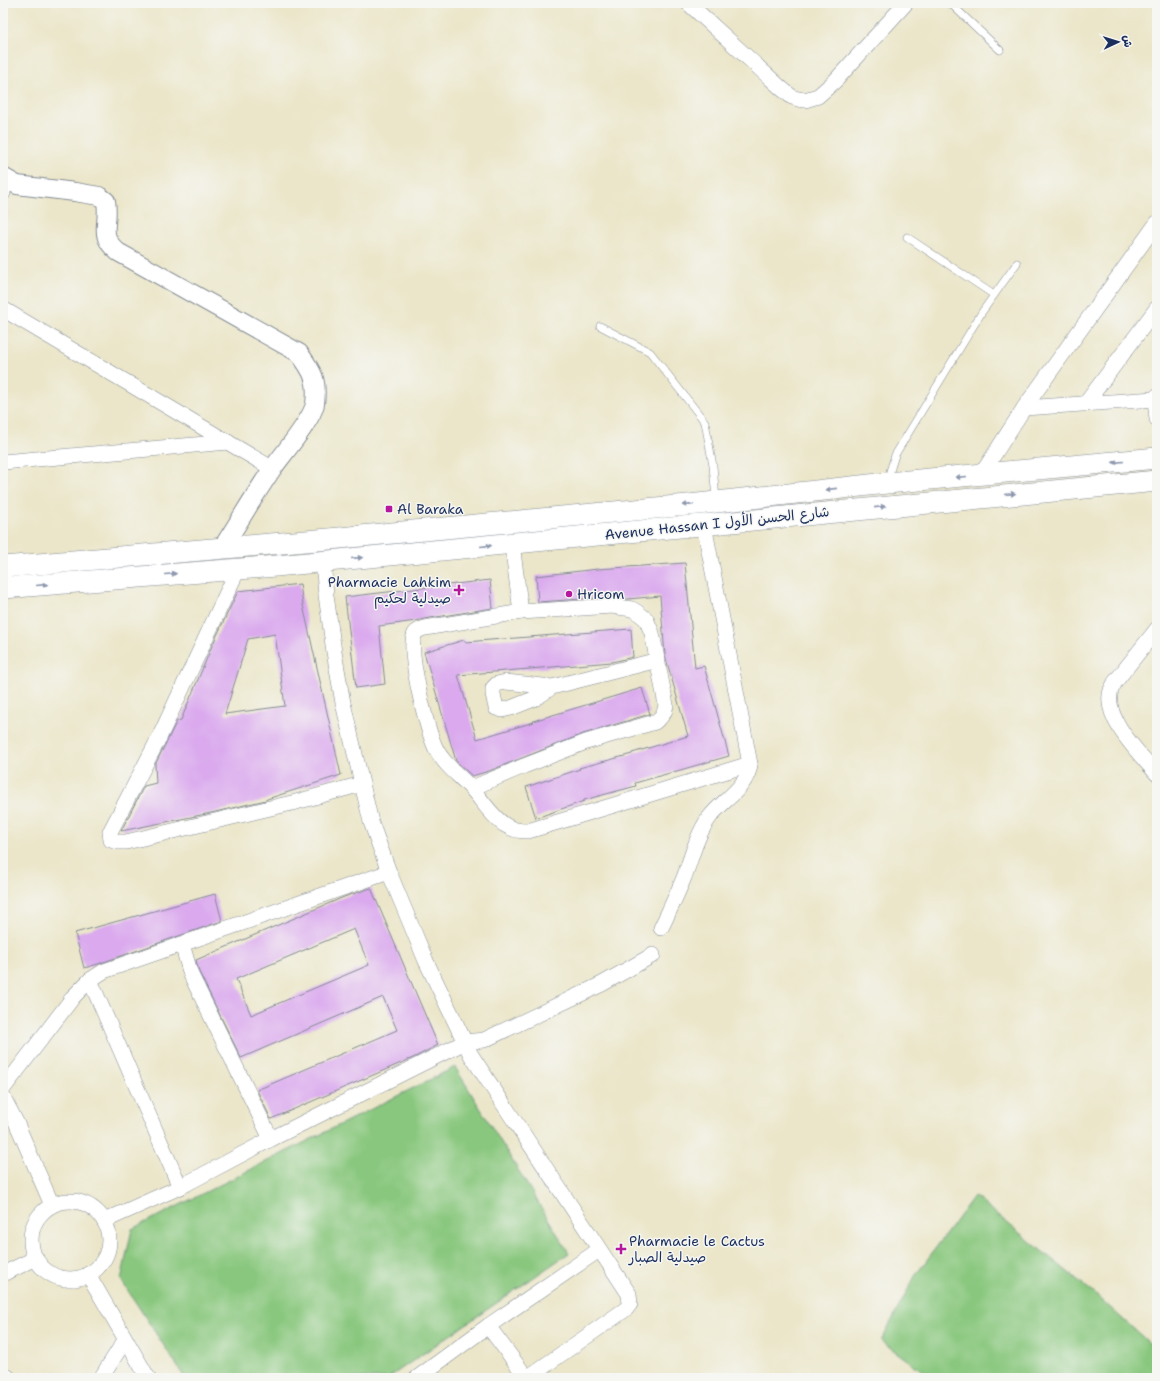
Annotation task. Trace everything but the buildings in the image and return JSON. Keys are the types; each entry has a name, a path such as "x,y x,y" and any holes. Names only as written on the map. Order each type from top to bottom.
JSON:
{"main road":[{"path":"3,567 329,539 717,502 887,483 1157,458"},
{"name":"Avenue Hassan I شارع الحسن الأول","path":"3,588 276,566 1157,481"}],"street":[{"path":"688,3 781,88 792,97 805,100 818,96 829,86 906,3"},
{"path":"4,183 99,196 106,201 108,211 105,234 110,246 118,252 299,353 312,370 316,388 314,406 304,425 272,469 222,548"},
{"path":"982,475 1024,408 1157,223"},
{"path":"1086,403 1157,308"},
{"path":"3,309 272,469"},
{"path":"1024,408 1156,397 1157,419"},
{"path":"3,462 228,442"},
{"path":"662,928 683,881 704,826 709,818 743,784 749,771 750,764 704,525"},
{"path":"512,544 521,612"},
{"path":"323,561 326,595 343,703 371,822 389,872 426,961 471,1055 629,1294 630,1304 626,1309 527,1378 488,1326"},
{"path":"238,569 159,738 110,832 111,840 126,842 362,784"},
{"path":"472,788 586,742 655,722 661,718 665,712 666,705 652,633 646,619 642,615 632,609 612,606 521,612 418,630 414,635 413,646 416,674 424,711 436,749 450,767 472,788 504,825 515,830 528,831 750,764"},
{"path":"1156,771 1132,746 1120,728 1112,712 1110,700 1111,690 1115,682 1157,629"},
{"path":"552,687 658,660"},
{"path":"3,1089 74,996 90,980 104,970 389,872"},
{"path":"182,944 191,975 271,1140"},
{"path":"104,1222 180,1187 465,1042 484,1040 602,984 653,956"},
{"path":"90,980 180,1187"},
{"path":"3,1097 16,1122 52,1205"},
{"path":"66,1201 81,1202 95,1210 104,1222 109,1236 107,1251 100,1265 88,1274 74,1279 59,1277 45,1270 36,1258 31,1244 33,1228 40,1215 52,1205 66,1201"},
{"path":"417,1378 488,1326 599,1250"},
{"path":"3,1274 36,1258"},
{"path":"88,1274 148,1378"},
{"path":"101,1378 125,1340"},
{"path":"3,1374 9,1378"}],"lane":[{"path":"950,3 1000,50"},
{"path":"907,237 994,295"},
{"path":"887,483 895,455 982,312 1017,263"},
{"path":"600,326 650,352 705,422 713,466 717,502"}],"green space":[{"path":"455,1067 569,1253 388,1378 185,1378 121,1280 132,1229"},
{"path":"974,1196 1095,1294 1157,1350 1157,1378 932,1378 881,1341 915,1276"}],"place":[{"name":"Al Baraka","path":"389,509"},
{"name":"Pharmacie Lahkim صيدلية لحكيم","path":"459,590"},
{"name":"Hricom","path":"569,594"},
{"name":"Pharmacie le Cactus صيدلية الصبار","path":"621,1249"}]}
